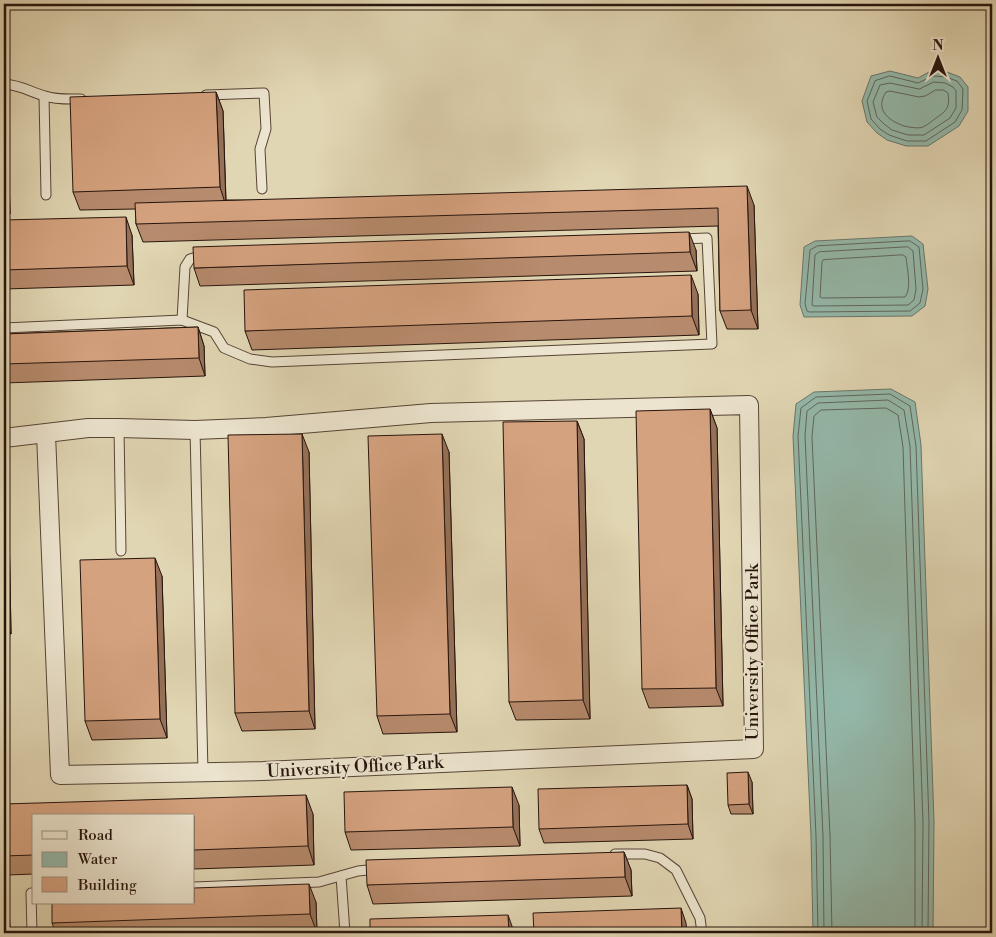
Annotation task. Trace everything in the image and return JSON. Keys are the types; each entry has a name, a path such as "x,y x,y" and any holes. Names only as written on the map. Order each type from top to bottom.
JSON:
{"street":[{"name":"University Office Park","path":"4,438 88,428 194,430 266,427 431,413 749,405 754,748 263,771 60,775 46,434"},
{"path":"4,426 46,434"}],"lane":[{"path":"4,84 18,85 44,96 63,99 92,98"},
{"path":"197,95 264,93 266,129 260,150 262,190"},
{"path":"44,96 46,195"},
{"path":"4,328 182,320 214,332 224,348 250,359 272,362 712,344 707,238 668,239"},
{"path":"182,320 185,267 190,259 212,254"},
{"path":"119,428 121,551"},
{"path":"194,430 203,772"},
{"path":"604,855 645,854 660,858 676,870 700,918 702,933"},
{"path":"195,887 319,882 358,871 388,869"},
{"path":"341,876 345,933"},
{"path":"32,893 32,933"}],"water":[{"path":"890,71 918,78 931,71 947,72 960,77 968,87 968,111 959,126 928,146 906,146 887,140 877,133 867,122 862,101 871,76"},
{"path":"912,236 923,244 928,289 925,306 912,316 804,317 800,305 804,247 815,241"},
{"path":"891,389 915,402 921,445 934,822 933,933 813,933 811,836 793,436 796,404 814,392"}],"building":[{"path":"216,92 220,187 73,192 70,97"},
{"path":"747,186 751,310 720,311 718,208 136,224 135,203"},
{"path":"126,217 127,266 4,270 4,220"},
{"path":"689,232 690,252 194,268 193,247"},
{"path":"691,275 692,316 245,331 244,290"},
{"path":"198,327 199,358 4,364 4,334"},
{"path":"710,409 716,688 642,689 636,411"},
{"path":"577,421 583,700 509,702 503,422"},
{"path":"302,434 309,711 235,713 228,435"},
{"path":"442,434 450,714 377,716 368,436"},
{"path":"155,558 160,719 85,721 80,560"},
{"path":"748,772 749,804 728,805 727,773"},
{"path":"687,785 688,824 539,829 538,789"},
{"path":"512,787 513,827 345,832 344,792"},
{"path":"306,795 308,846 195,850 195,814 32,814 32,855 4,856 4,804"},
{"path":"624,852 625,877 367,885 366,860"},
{"path":"309,884 310,914 52,923 52,904 195,904 195,888"},
{"path":"681,908 682,933 534,933 533,913"},
{"path":"508,915 509,933 370,933 370,919"}]}
